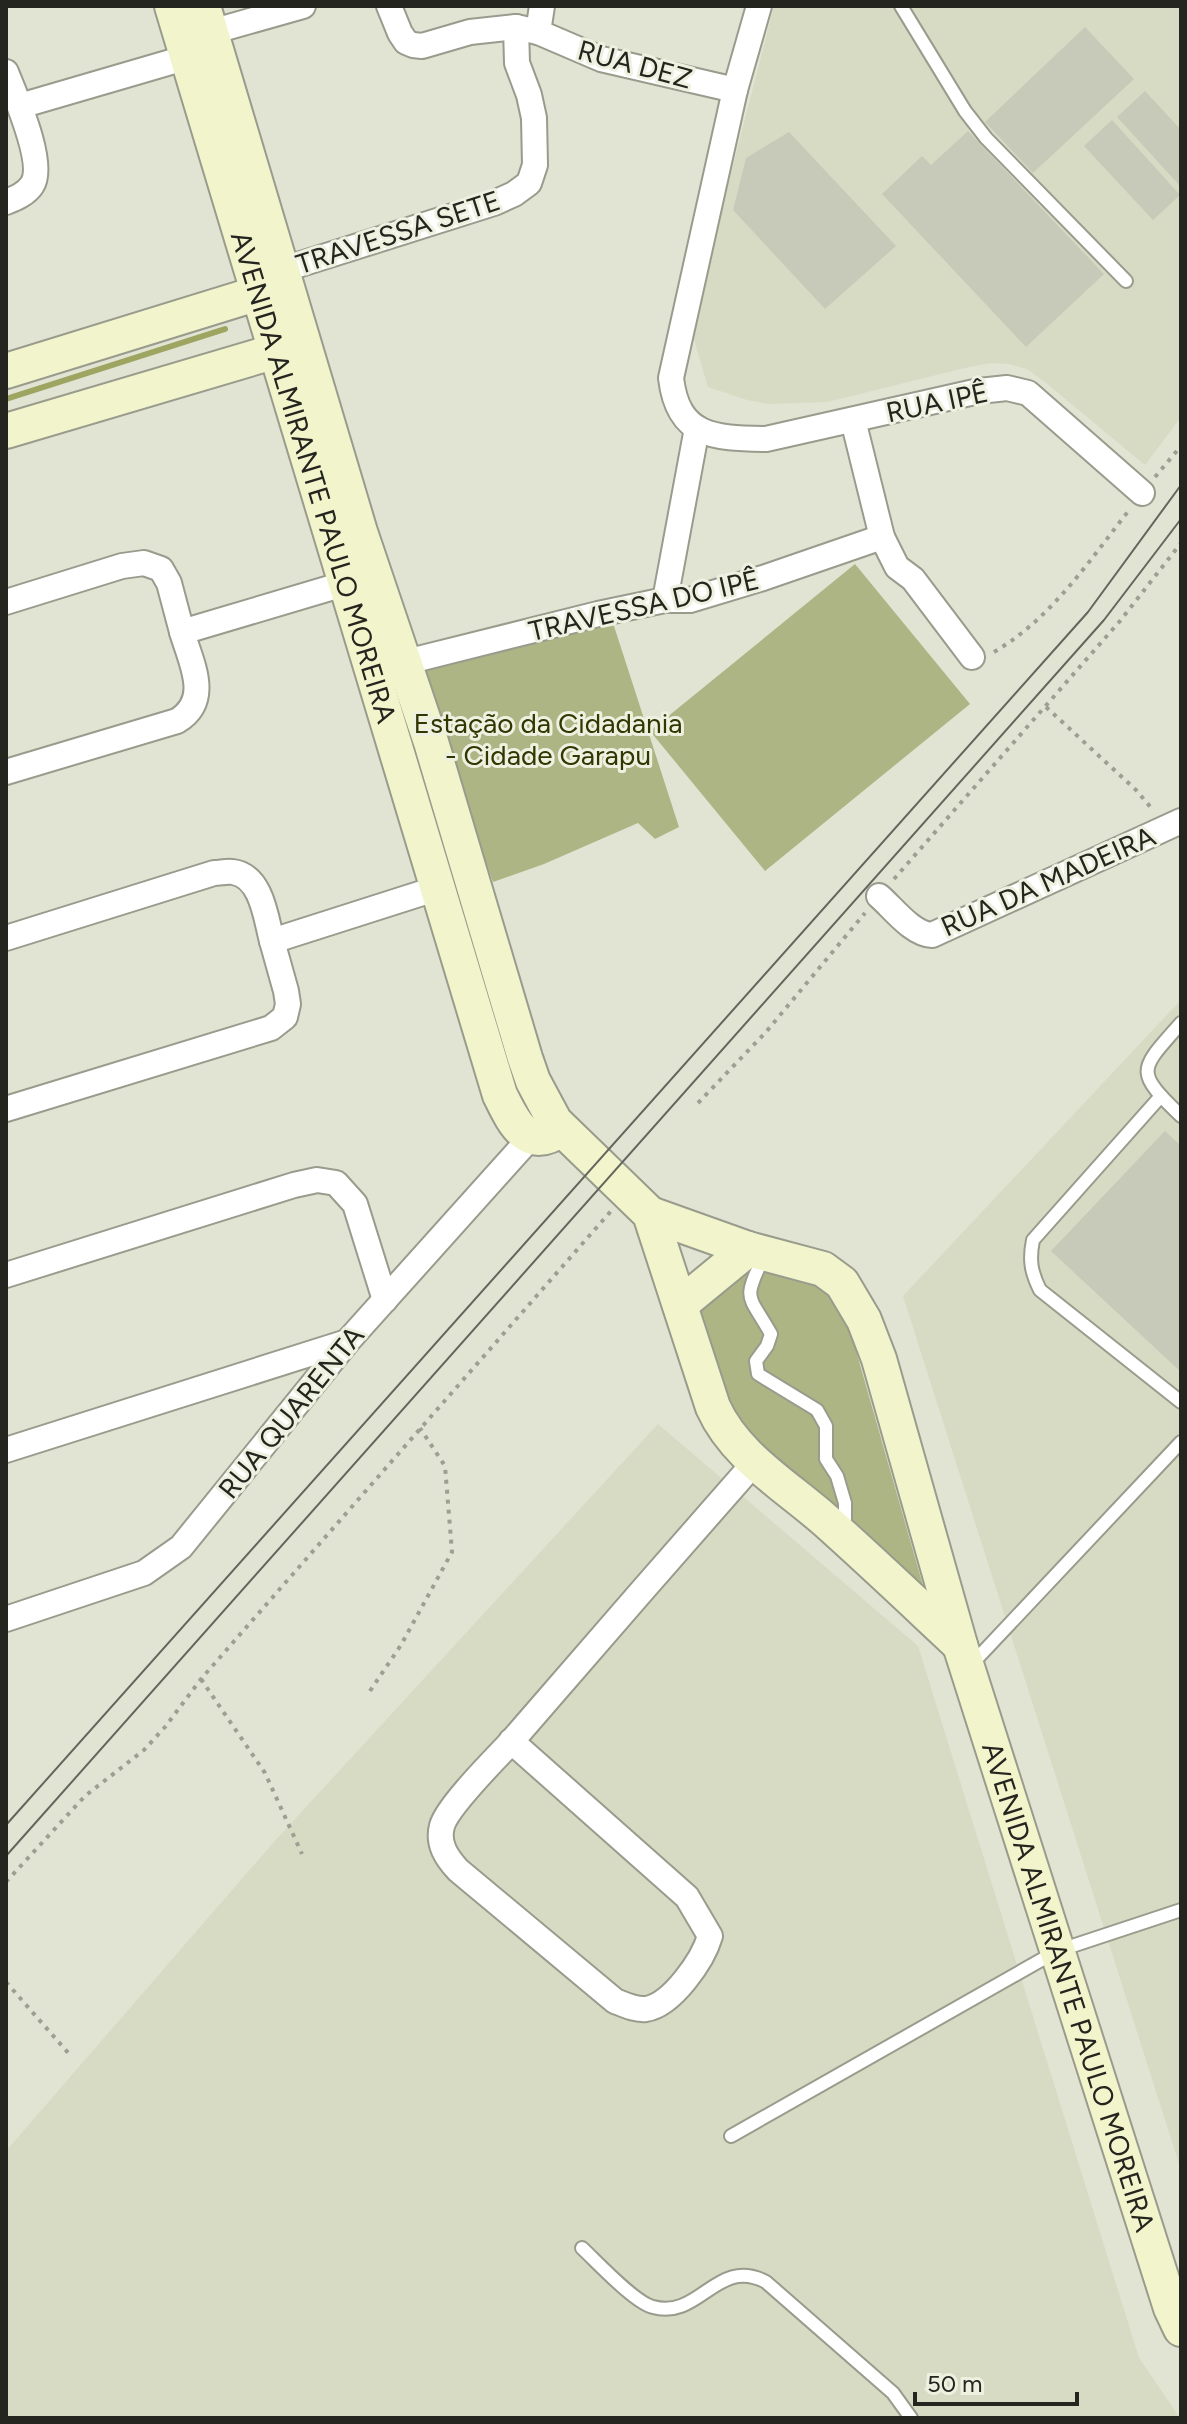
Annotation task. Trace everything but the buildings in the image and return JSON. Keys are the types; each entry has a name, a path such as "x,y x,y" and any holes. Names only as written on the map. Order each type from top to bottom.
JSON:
{"main road":[{"name":"AVENIDA ALMIRANTE PAULO MOREIRA","path":"172,6 188,57 275,283"},
{"name":"AVENIDA ALMIRANTE PAULO MOREIRA","path":"207,19 347,583 500,1095 521,1131 546,1133 595,1163 640,1203 756,1251 823,1269 842,1283 864,1320 879,1359 964,1657 1166,2293 1181,2329"},
{"path":"6,371 275,283"},
{"name":"AVENIDA ALMIRANTE PAULO MOREIRA","path":"289,348 431,742 533,1081 545,1107 546,1133"},
{"path":"6,431 289,348"},
{"path":"422,833 454,821"},
{"name":"AVENIDA ALMIRANTE PAULO MOREIRA","path":"640,1203 680,1305 720,1421 740,1448 845,1539 964,1657"},
{"path":"680,1305 756,1251"}],"street":[{"path":"207,19 303,6"},
{"path":"389,6 406,42 422,46 470,32 527,30 542,6"},
{"path":"665,600 697,428 683,419 673,399 671,378 735,90 759,6"},
{"name":"RUA DEZ","path":"527,30 601,59 735,90"},
{"name":"TRAVESSA SETE","path":"275,283 494,203 529,183 535,165 534,118 517,63 527,30"},
{"path":"20,106 188,57"},
{"path":"6,72 20,106 37,168 33,184 21,196 6,202"},
{"name":"RUA IPÊ","path":"697,428 736,438 766,439 979,391 1007,388 1028,393 1142,493"},
{"path":"853,420 882,537 897,567 913,579 972,657"},
{"name":"TRAVESSA DO IPÊ","path":"402,663 598,614 665,600 690,600 882,537"},
{"path":"6,602 122,566 144,563 161,569 169,583 197,689 195,703 189,713 177,721 6,772"},
{"path":"182,632 347,583"},
{"name":"RUA DA MADEIRA","path":"879,896 916,929 932,935 1174,825"},
{"path":"6,938 214,873 235,872 248,878 259,893 288,1004 285,1017 271,1028 6,1109"},
{"path":"272,941 438,888"},
{"name":"RUA QUARENTA","path":"6,1619 144,1573 181,1547 347,1342 546,1133"},
{"path":"6,1275 317,1180 336,1183 355,1204 385,1300"},
{"path":"6,1450 347,1342"},
{"path":"511,1741 687,1897 702,1918 710,1936 706,1951 675,1992 660,2004 645,2009 615,2001 458,1870 445,1855 441,1841 442,1825 511,1741 755,1462"}],"lane":[{"path":"901,6 965,111 986,138 1126,281"},
{"path":"1181,1023 1147,1063 1147,1079 1181,1116"},
{"path":"1161,1096 1033,1240 1029,1258 1040,1290 1181,1402"},
{"path":"756,1251 749,1286 751,1303 771,1334 756,1361 758,1374 817,1410 826,1426 826,1459 837,1476 845,1503 845,1539"},
{"path":"964,1657 1181,1442"},
{"path":"731,2136 1057,1951 1181,1910"},
{"path":"582,2248 652,2307 675,2307 695,2299 732,2274 752,2275 766,2282 893,2393 911,2418"}],"path":[{"path":"972,657 995,652 1024,633 1061,597 1181,446"},
{"path":"698,1103 766,1032 879,896 1120,621 1181,543"},
{"path":"1046,707 1174,825"},
{"path":"6,1882 85,1796 144,1750 165,1727 201,1679 571,1254 640,1203"},
{"path":"370,1691 401,1645 452,1552 445,1466 420,1428"},
{"path":"201,1679 265,1773 302,1854"},
{"path":"6,1982 70,2055"}],"shaded area":[{"path":"774,6 1181,6 1181,417 1145,465 1045,382 1027,369 1009,364 969,367 827,402 769,404 708,387 691,329"},
{"path":"1181,1000 1181,2170 903,1296"},
{"path":"658,1424 918,1646 1139,2358 1180,2418 6,2418 6,2151 273,1843"}],"green space":[{"path":"855,564 970,704 765,871 650,731"},
{"name":"Estação da Cidadania - Cidade Garapu","path":"593,624 614,626 679,827 655,839 638,823 544,864 493,882 420,671"},
{"path":"766,1265 818,1287 843,1316 851,1333 926,1596 743,1446 693,1318 734,1271"}],"waterway":[{"path":"6,399 225,329"}],"tram line":[{"path":"6,1825 1088,612 1181,485"},
{"path":"6,1856 1104,620 1181,519"}]}
